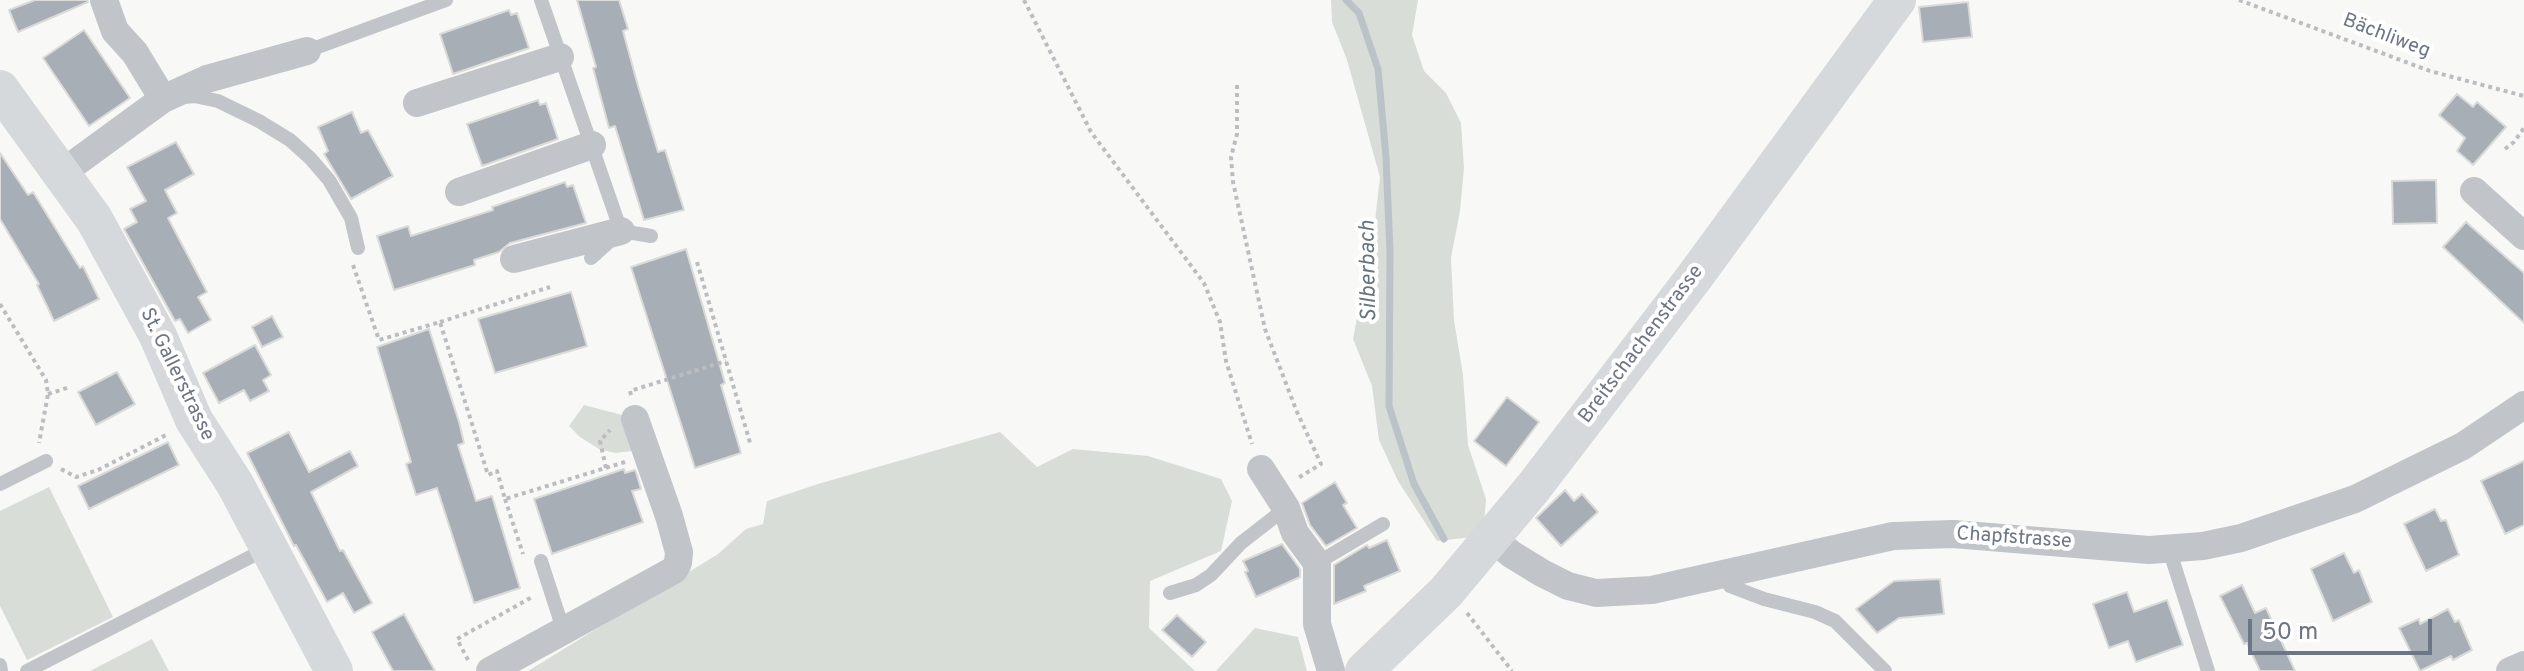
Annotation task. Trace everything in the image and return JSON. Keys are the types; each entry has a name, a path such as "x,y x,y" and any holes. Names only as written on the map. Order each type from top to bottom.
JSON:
{"street":[{"path":"104,0 115,31 135,53 163,99"},
{"name":"Breitschachenstrasse","path":"1364,671 1446,592 1492,538 1693,279 1897,0"},
{"path":"63,172 163,99 207,79 307,51"},
{"path":"417,103 560,57"},
{"name":"St. Gallerstrasse","path":"0,89 63,172 94,219 158,336 194,420 235,484 334,671"},
{"path":"459,192 592,145"},
{"path":"2474,191 2524,236"},
{"path":"514,259 621,231"},
{"name":"Chapfstrasse","path":"1492,538 1542,573 1568,586 1596,593 1652,590 1893,536 1953,534 2169,549 2203,546 2241,538 2355,499 2463,446 2524,405"},
{"path":"480,669 674,570 679,552 635,419"},
{"path":"1274,490 1295,533 1317,563 1317,624 1331,671"},
{"path":"2510,671 2524,665"}],"lane":[{"path":"307,51 446,0"},
{"path":"541,0 621,231"},
{"path":"163,99 194,96 218,101 290,140 329,180 351,218 358,248"},
{"path":"621,231 651,236"},
{"path":"591,258 621,231"},
{"path":"0,484 46,461"},
{"path":"1170,593 1196,585 1211,575 1241,543 1274,490"},
{"path":"1317,563 1383,524"},
{"path":"27,671 269,548"},
{"path":"2169,549 2208,671"},
{"path":"541,561 563,629"},
{"path":"1727,573 1730,586 1835,621 1885,671"},
{"path":"0,665 1,671"}],"path":[{"path":"1024,0 1091,132 1204,283 1220,322 1226,361 1244,423 1274,490 1321,464 1265,329 1233,182 1231,157 1237,134 1237,85"},
{"name":"Bächliweg","path":"2239,0 2430,71 2524,96"},
{"path":"2505,149 2524,128"},
{"path":"358,248 352,260 379,340 550,287"},
{"path":"697,262 751,446"},
{"path":"0,304 40,370 48,394 45,425 39,442 46,461 76,477 98,470 174,431"},
{"path":"440,322 488,475 497,471 526,562"},
{"path":"635,419 630,391 726,361"},
{"path":"48,394 70,387"},
{"path":"505,499 647,456"},
{"path":"480,669 457,639 535,596 532,585"},
{"path":"1446,592 1472,618 1512,671"}],"shaded area":[{"path":"1331,0 1418,0 1412,35 1424,71 1446,93 1461,123 1464,168 1451,258 1454,320 1463,375 1468,445 1486,499 1483,536 1437,541 1398,481 1379,440 1372,386 1353,339 1374,229 1380,177 1347,60 1332,22"},
{"path":"584,405 626,416 627,424 623,428 628,434 632,451 615,453 599,449 580,437 569,426"},
{"path":"1000,432 1037,467 1073,449 1148,456 1221,479 1232,501 1221,551 1150,581 1149,628 1195,671 528,671 718,554 746,529 763,524 767,501"},
{"path":"49,487 113,617 27,660 0,606 0,511"},
{"path":"1255,628 1298,637 1307,671 1216,671"},
{"path":"152,639 169,671 90,671"}],"building":[{"path":"35,0 88,2 18,32 9,10"},
{"path":"577,0 619,0 628,29 623,31 658,152 665,150 684,210 644,220 615,126 609,128"},
{"path":"1968,2 1972,37 1923,42 1919,7"},
{"path":"509,10 511,15 517,13 529,48 453,74 440,34"},
{"path":"84,30 130,98 89,126 43,58"},
{"path":"2457,94 2473,107 2477,102 2506,127 2473,165 2457,151 2465,138 2439,115"},
{"path":"538,100 540,105 546,103 558,139 482,166 467,124"},
{"path":"352,112 361,133 368,130 393,176 351,199 324,154 328,151 318,127"},
{"path":"176,142 194,174 165,190 177,213 168,218 207,292 198,297 211,320 188,333 180,319 175,321 124,229 137,222 130,209 146,201 127,167"},
{"path":"0,153 28,195 33,192 80,268 83,266 99,299 54,321 39,284 0,219"},
{"path":"2436,180 2437,223 2393,224 2392,181"},
{"path":"565,182 567,187 573,185 586,223 510,243 499,252 474,260 475,265 394,290 377,236 408,226 411,236 493,210 492,207"},
{"path":"2466,222 2524,273 2524,323 2443,247"},
{"path":"686,249 725,383 721,385 741,453 695,468 631,267"},
{"path":"571,292 587,346 495,373 478,319"},
{"path":"272,316 283,337 262,347 252,327"},
{"path":"429,329 459,422 464,443 458,445 476,501 492,496 520,588 474,603 437,488 416,495 406,464 411,462 377,347"},
{"path":"255,345 271,375 263,380 269,391 250,401 244,390 219,403 203,373"},
{"path":"117,372 135,404 96,425 78,392"},
{"path":"1507,397 1539,422 1506,466 1474,441"},
{"path":"289,432 309,472 350,451 358,466 311,492 340,551 343,550 372,603 354,613 343,593 327,602 294,546 247,453"},
{"path":"168,442 179,465 89,509 78,486"},
{"path":"2524,461 2524,525 2505,534 2481,481"},
{"path":"624,469 625,473 636,472 641,489 632,491 643,522 552,554 534,499"},
{"path":"1335,482 1347,503 1343,505 1357,528 1326,546 1310,525 1302,503"},
{"path":"1565,490 1574,501 1582,494 1598,512 1561,546 1536,518"},
{"path":"2435,509 2441,521 2446,520 2459,555 2426,571 2404,524"},
{"path":"1387,540 1400,571 1364,586 1366,591 1334,604 1334,565 1367,545 1369,548"},
{"path":"1282,544 1300,569 1300,577 1256,597 1243,561"},
{"path":"2344,553 2354,573 2359,570 2372,602 2333,621 2311,569"},
{"path":"1940,579 1944,614 1899,618 1877,633 1856,609 1894,581"},
{"path":"2242,585 2255,613 2266,608 2295,671 2260,671 2220,596"},
{"path":"2127,592 2134,612 2167,600 2183,645 2136,662 2128,641 2109,648 2093,604"},
{"path":"2448,609 2455,622 2459,620 2472,650 2420,671 2399,628 2419,619 2420,624"},
{"path":"404,614 435,671 393,671 372,632"},
{"path":"1177,615 1206,642 1192,657 1162,630"}],"waterway":[{"name":"Silberbach","path":"1346,0 1359,13 1378,69 1390,252 1389,406 1414,484 1444,539"}]}
